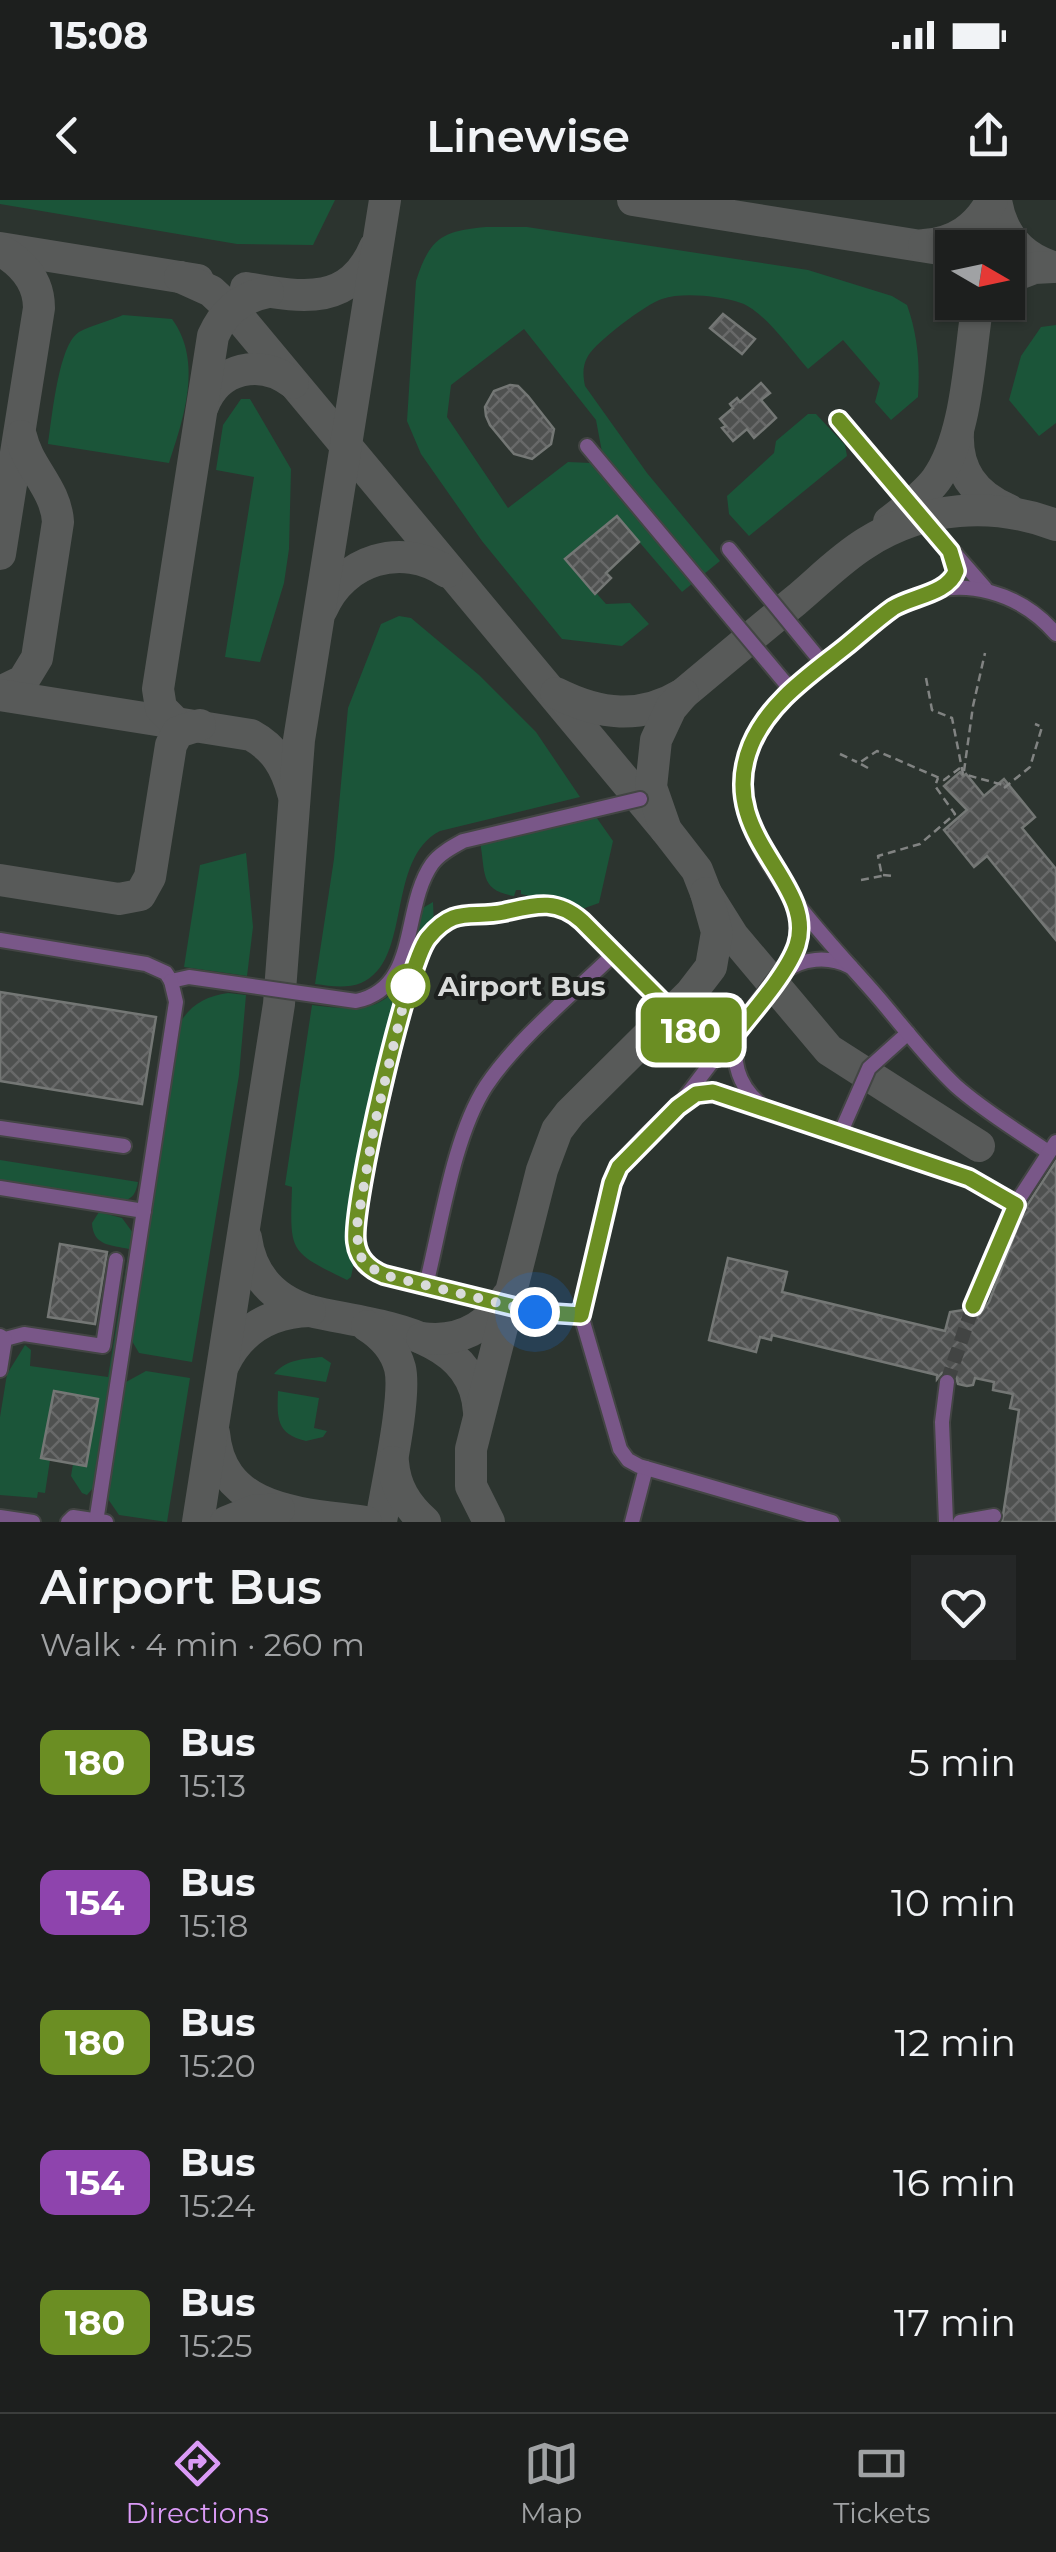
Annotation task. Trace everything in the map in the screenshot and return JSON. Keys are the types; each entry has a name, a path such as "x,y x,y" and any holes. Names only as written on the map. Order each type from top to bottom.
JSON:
{"street":[{"path":"839,420 976,582 1033,612 1056,634"},
{"path":"587,446 792,691"},
{"path":"728,549 824,665"},
{"path":"950,551 956,566 950,584 892,609 774,707 752,742 745,766 744,792 758,841 791,895 908,1033 956,1086 1052,1147 1016,1205 973,1306"},
{"path":"937,590 963,587 995,592"},
{"path":"172,981 189,977 356,1001 372,998 386,989 397,974 423,880 433,862 446,851 463,841 640,799"},
{"path":"791,895 799,918 799,935 781,973 678,1107 614,1174 581,1315 616,1440 628,1460 832,1522"},
{"path":"581,1315 535,1312 426,1285 372,1270 361,1257 355,1239 376,1120 420,949 436,929 462,914 494,914 544,903 558,905 576,915 717,1057"},
{"path":"0,940 146,964 172,981 176,1002 99,1522 73,1517 68,1522"},
{"path":"426,1285 464,1136 477,1102 508,1059 614,953"},
{"path":"781,973 816,960 842,962 855,971"},
{"path":"743,1022 735,1050 738,1072 748,1092 768,1109"},
{"path":"840,1134 869,1068 908,1033"},
{"path":"678,1107 696,1094 713,1092 969,1178 1016,1205"},
{"path":"0,1128 124,1146"},
{"path":"0,1188 144,1211"},
{"path":"0,1370 2,1337 24,1334 102,1346 116,1260"},
{"path":"935,1522 946,1522 942,1422 947,1382"},
{"path":"632,1522 646,1468"},
{"path":"960,1522 994,1516"},
{"path":"0,1517 33,1522"}],"path":[{"path":"964,773 985,653"},
{"path":"926,678 932,710 952,718 964,773 1006,787 1030,767 1042,727 1035,724"},
{"path":"859,763 877,751 944,780 961,767"},
{"path":"840,754 868,768"},
{"path":"882,876 878,856 920,844 955,814 935,786 938,778"},
{"path":"861,880 893,876"}],"shaded area":[{"path":"0,200 1056,200 1056,1522 0,1522"}],"green space":[{"path":"0,200 335,200 313,245 237,244 0,204"},
{"path":"486,227 527,227 808,270 892,296 907,305 914,328 918,397 891,420 875,402 880,383 843,340 808,369 759,314 723,298 691,295 662,299 611,333 586,360 585,386 647,473 720,561 704,574 602,452 596,420 524,329 451,385 447,417 508,508 568,462 591,463 693,583 682,592 617,516 566,559 606,604 630,603 649,624 622,646 562,639 482,541 421,454 407,421 416,281 421,266 440,239"},
{"path":"123,315 172,319 187,353 185,409 169,463 48,444 57,384 72,340 79,332"},
{"path":"1056,325 1056,423 1039,436 1009,400 1021,356 1041,327"},
{"path":"241,399 250,399 291,469 284,583 260,662 225,657 254,477 216,470 223,425"},
{"path":"808,414 816,414 845,445 847,456 749,536 729,514 727,496 774,453 776,441"},
{"path":"399,616 411,618 479,675 536,732 580,797 440,831 423,845 412,863 388,954 377,971 355,985 315,984 334,859 348,708 381,624"},
{"path":"594,814 613,841 599,903 582,909 521,894 521,890 516,890 514,896 489,884 480,842"},
{"path":"246,853 253,927 247,976 184,967 200,865"},
{"path":"433,902 434,926 420,942 351,1277 347,1280 313,1262 297,1247 291,1225 292,1187 285,1185 312,1005 344,1008 383,1001 401,976 421,909"},
{"path":"228,993 246,995 239,1075 192,1362 139,1353 132,1341 181,1021 201,1001"},
{"path":"0,1160 138,1182 133,1195 122,1201 0,1181"},
{"path":"99,1212 122,1218 133,1233 93,1488 87,1495 82,1493 71,1476 73,1464 86,1466 98,1399 54,1391 41,1457 50,1460 45,1493 38,1492 37,1498 0,1495 0,1417 7,1374 25,1345 31,1350 30,1366 108,1377 129,1249 99,1240 92,1223"},
{"path":"322,1357 331,1363 326,1382 274,1374 290,1363"},
{"path":"146,1371 190,1378 167,1522 119,1515 108,1499 126,1382"},
{"path":"278,1391 319,1398 314,1428 327,1431 323,1437 306,1441 284,1429 280,1424"}],"building":[{"path":"723,314 755,339 742,354 710,328"},
{"path":"761,383 770,393 761,400 776,418 754,438 747,429 733,441 720,419 733,408 730,404 737,398 740,402"},
{"path":"518,386 528,396 554,429 551,444 532,459 514,454 486,416 485,407 494,391"},
{"path":"617,516 639,542 606,573 611,578 595,594 565,559"},
{"path":"960,772 984,796 1004,779 1035,817 1022,828 1056,869 1056,940 987,856 974,867 944,830 967,810 944,786"},
{"path":"0,992 156,1017 142,1104 0,1081"},
{"path":"1056,1161 1056,1522 1002,1522 1019,1410 1010,1408 1013,1394 993,1390 994,1382 975,1378 973,1385 967,1386 958,1384 949,1372 937,1379 937,1375 772,1335 771,1340 760,1337 756,1352 709,1340 728,1258 787,1272 782,1292 945,1331 950,1312 963,1310 970,1316 979,1315 989,1302 1024,1210"},
{"path":"60,1244 107,1252 95,1324 48,1317"},
{"path":"54,1391 98,1399 86,1466 41,1458"}],"taxiway":[{"path":"198,1522 279,1004 299,740 385,200"},
{"path":"633,200 935,248"},
{"path":"924,245 964,232 992,200"},
{"path":"996,200 1002,223 1014,242 1031,257 1053,267"},
{"path":"246,288 304,295 337,289 364,267 375,247"},
{"path":"0,248 198,280"},
{"path":"0,250 28,274 39,308 0,554"},
{"path":"1025,271 1053,267"},
{"path":"180,277 211,291 238,316 666,830"},
{"path":"175,722 161,708 158,689 213,336 235,306 268,292"},
{"path":"889,522 926,491 947,462 961,418 976,320"},
{"path":"203,406 219,382 242,370 268,371 293,383"},
{"path":"958,432 960,458 970,480 986,497 1009,510"},
{"path":"0,692 23,681 37,658 58,522 52,499 21,436"},
{"path":"556,693 588,706 620,712 667,702 683,694 847,556 911,521 983,510 1032,517 1056,525"},
{"path":"322,609 344,578 376,561 411,558 447,572"},
{"path":"683,694 671,708 656,740 651,787 666,830 697,870 706,893 733,936 829,1050 979,1146"},
{"path":"0,695 251,735 278,759 293,793"},
{"path":"0,880 119,899 140,895 150,877 171,745 178,732 200,725"},
{"path":"489,1522 471,1486 471,1449 542,1170 557,1130 570,1113 691,993 711,967 717,932 706,893"},
{"path":"224,1364 239,1341 259,1325 282,1315 310,1311 286,1300 266,1284 253,1263 246,1238"},
{"path":"422,1338 448,1338 470,1331 490,1317 507,1297"},
{"path":"310,1311 389,1328 440,1348 459,1363 473,1384 479,1412"},
{"path":"367,1326 392,1349 400,1368 398,1421 381,1522"},
{"path":"214,1433 220,1460 232,1480 249,1494 293,1511 366,1522"},
{"path":"393,1462 403,1495 425,1522"},
{"path":"226,1522 253,1511 279,1509"}],"tunnel":[{"path":"947,1382 973,1306"}],"bus line":[{"name":"180","path":"839,420 950,551 956,571 950,584 892,609 792,691 774,707 752,742 744,778 748,816 758,841 791,895 799,918 797,944 788,962 717,1057 576,915 563,907 544,903 494,914 469,912 445,922 420,949 412,969 370,1147 355,1239 364,1262 384,1275 535,1312 581,1315 614,1174 678,1107 696,1094 713,1092 969,1178 1016,1205 973,1306"}],"place":[{"name":"Airport Bus","path":"408,986"}],"route":[{"path":"408,986 409,981 370,1147 355,1239 358,1251 378,1273 535,1312"}]}
